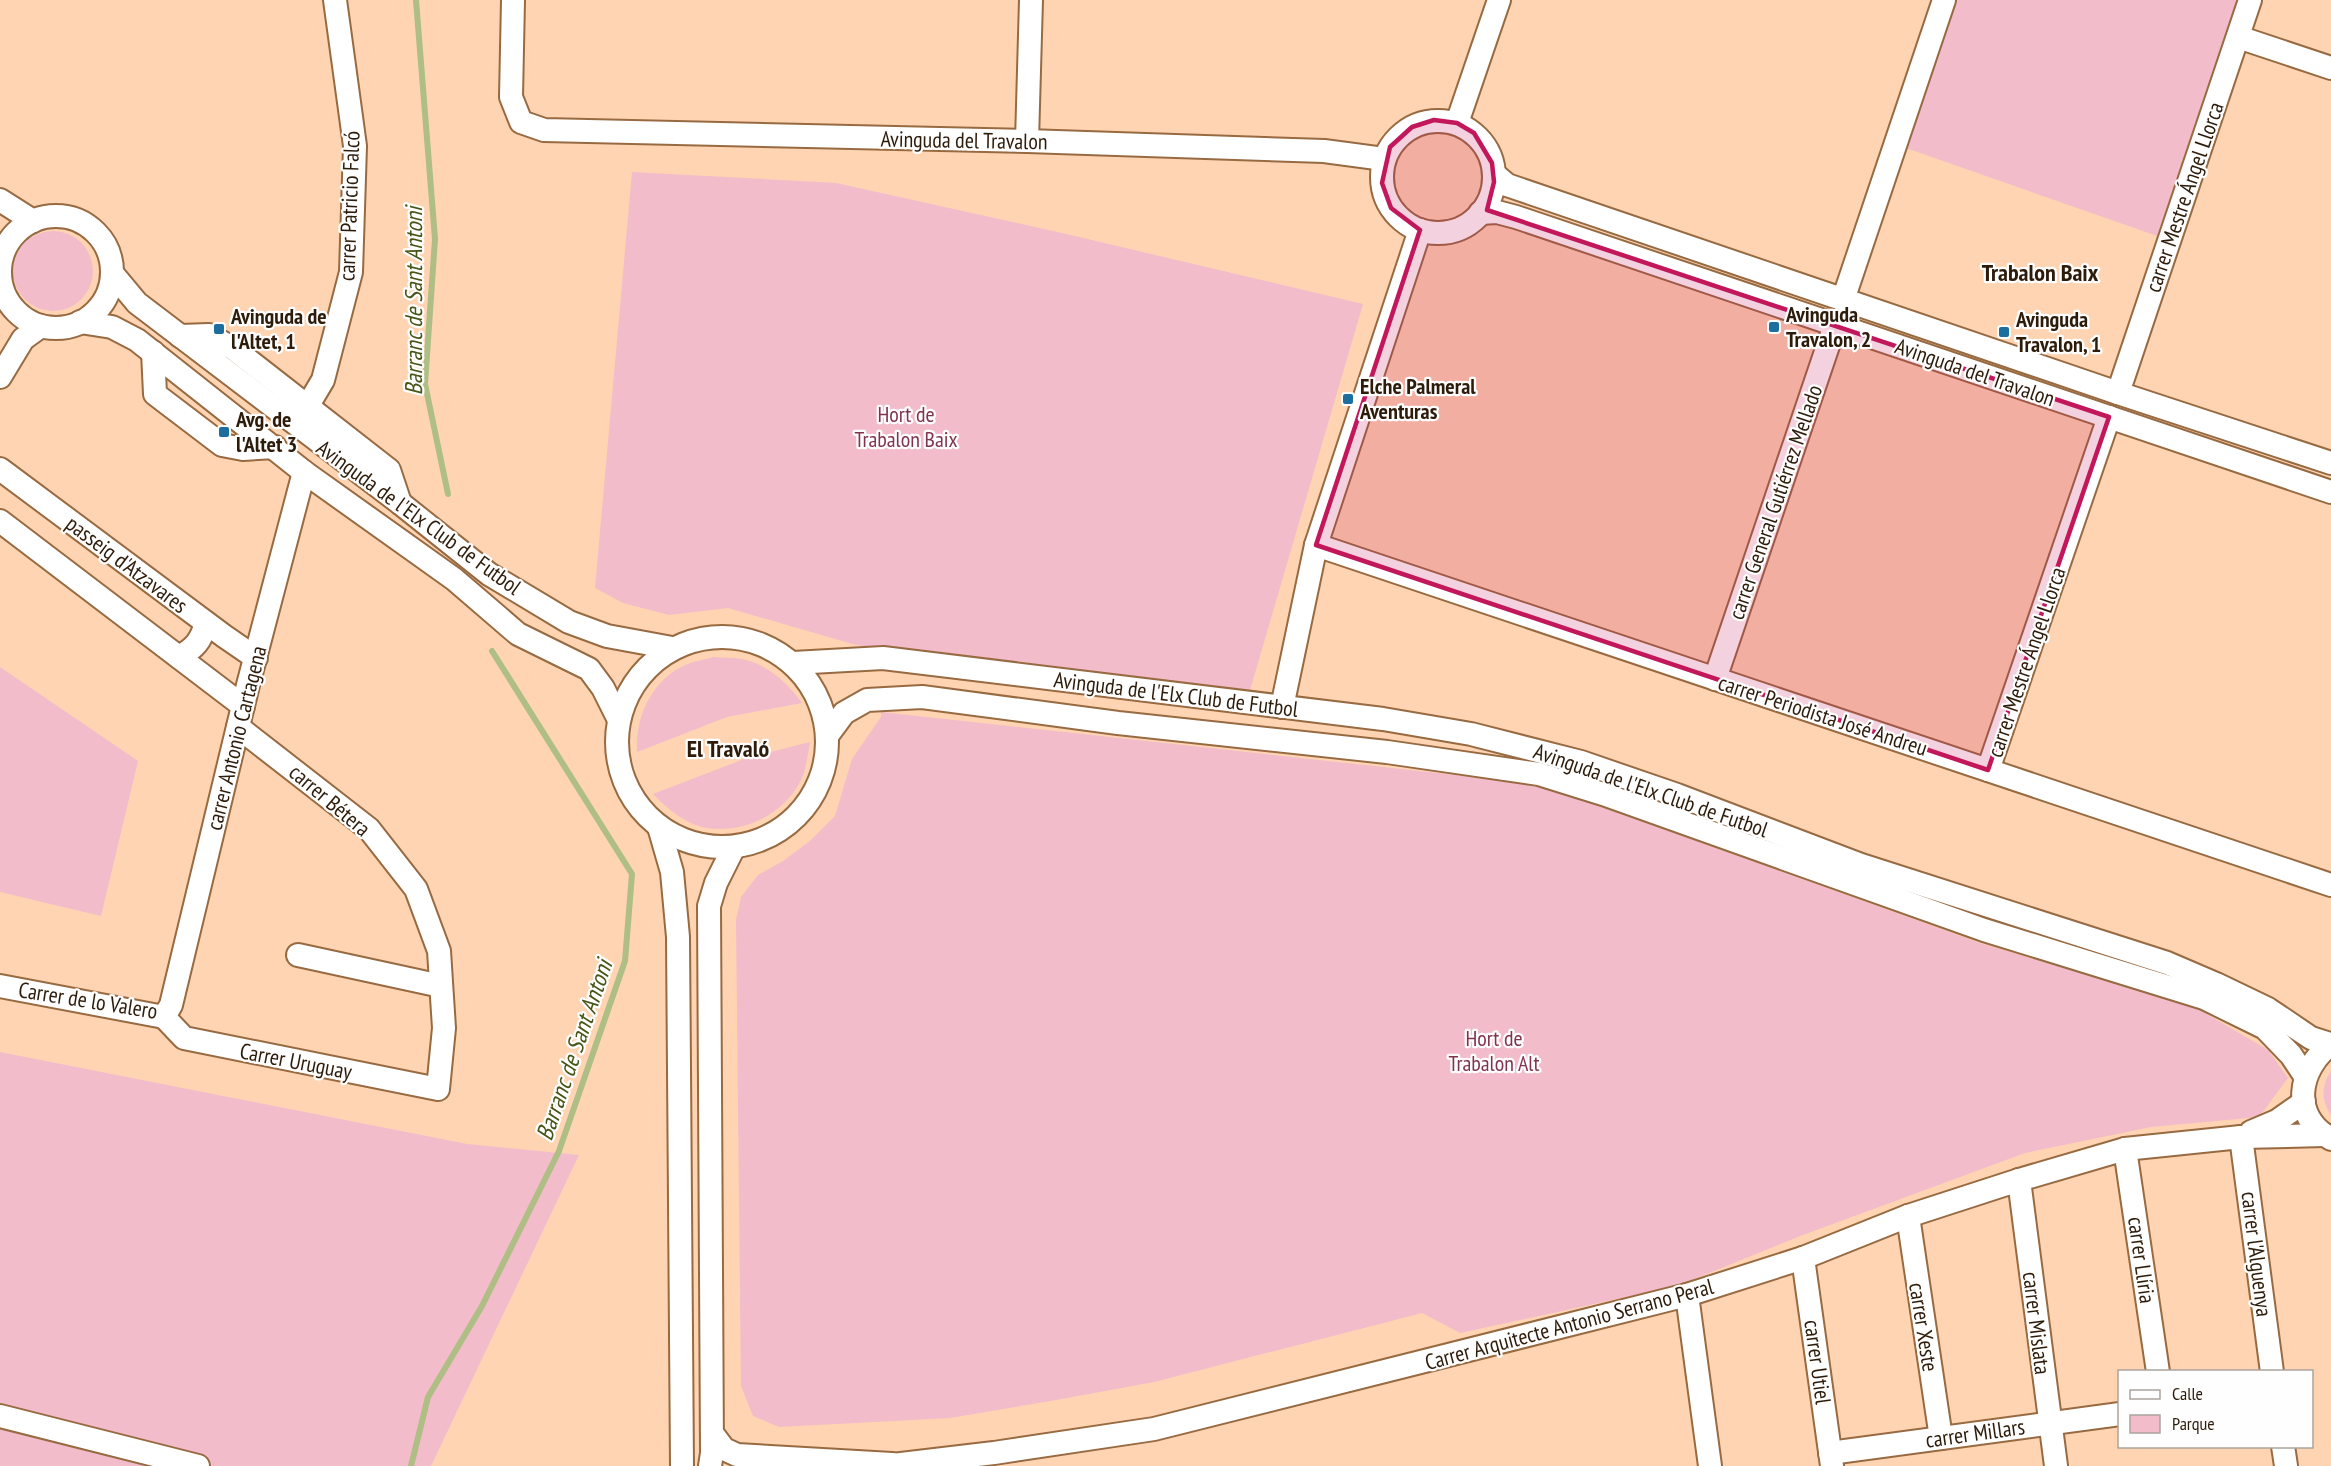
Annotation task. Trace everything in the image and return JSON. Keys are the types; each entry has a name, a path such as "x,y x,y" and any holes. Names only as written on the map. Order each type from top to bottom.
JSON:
{"street":[{"name":"carrer Patricio Falcó","path":"307,406 323,380 351,272 355,146 335,0"},
{"name":"Avinguda del Travalon","path":"513,0 511,97 520,122 544,130 1027,141 1324,151 1384,159"},
{"path":"1027,141 1031,0"},
{"path":"1457,123 1499,0"},
{"path":"1843,300 1944,0"},
{"name":"carrer Mestre Ángel Llorca","path":"2118,393 2250,0"},
{"path":"2238,37 2331,68"},
{"path":"1434,120 1457,123 1474,133 1485,145 1494,174 1490,199 1467,225 1450,231 1420,230 1403,221 1391,208 1382,183 1384,159 1396,139 1412,127 1434,120"},
{"name":"Avinguda del Travalon","path":"1494,174 1507,185 2331,463"},
{"path":"0,200 33,221"},
{"name":"Avinguda del Travalon","path":"1480,213 1497,212 1516,217 2331,492"},
{"path":"62,216 87,225 105,244 110,256 112,273 106,296 101,305 80,322 62,327 41,326 23,317 4,312 0,277 1,258 13,235 33,221 45,217 62,216"},
{"path":"1282,707 1316,545 1420,230"},
{"name":"Avinguda de l'Elx Club de Futbol","path":"112,273 137,303 400,503 489,574 569,622 607,636 672,648"},
{"name":"Avinguda de l'Elx Club de Futbol","path":"80,322 112,327 137,340 304,472 454,579 518,634 589,669 603,688 618,718"},
{"name":"carrer General Gutiérrez Mellado","path":"1715,680 1835,325"},
{"path":"0,377 23,339 41,326"},
{"path":"180,336 209,335 234,349 388,470 400,503"},
{"path":"153,352 155,394 222,445 243,449 275,447"},
{"name":"carrer Mestre Ángel Llorca","path":"1988,770 2109,417"},
{"name":"passeig d'Atzavares","path":"0,469 255,658"},
{"name":"carrer Antonio Cartagena","path":"168,1011 255,658 304,472"},
{"name":"passeig d'Atzavares","path":"0,521 179,657 241,716"},
{"name":"carrer Periodista José Andreu","path":"1316,545 2331,885"},
{"path":"179,657 194,649 202,638 206,623"},
{"path":"719,636 763,645 793,663 814,690 827,736 827,756 815,793 791,822 762,840 734,847 718,848 676,837 649,819 626,788 616,746 621,707 637,679 652,662 672,648 719,636"},
{"name":"Avinguda de l'Elx Club de Futbol","path":"793,663 883,658 1383,719 1471,734 1581,762 1677,795 1861,865 2167,963 2268,1009 2311,1038 2331,1044"},
{"name":"Avinguda de l'Elx Club de Futbol","path":"827,736 844,713 867,700 922,697 1118,723 1387,752 1539,774 1603,794 1984,930 2204,998 2265,1028 2292,1054 2305,1076"},
{"name":"carrer Bétera","path":"241,716 369,828 416,889 439,951 444,1028 438,1089"},
{"path":"659,827 672,872 678,937 682,1466"},
{"path":"710,1466 712,1433 709,906 716,883 734,847"},
{"path":"298,955 441,986"},
{"name":"Carrer de lo Valero","path":"0,986 168,1011"},
{"name":"Carrer Uruguay","path":"168,1011 184,1038 438,1089"},
{"path":"2328,1137 2311,1120 2304,1102 2303,1089 2305,1076 2315,1058 2331,1044"},
{"name":"Carrer Arquitecte Antonio Serrano Peral","path":"2241,1137 2277,1121 2304,1102"},
{"name":"Carrer Arquitecte Antonio Serrano Peral","path":"712,1433 724,1449 737,1455 888,1465 994,1453 1154,1429 1687,1295 1803,1258 1908,1216 2125,1149 2241,1137 2328,1137"},
{"name":"carrer l'Alguenya","path":"2241,1137 2272,1370"},
{"name":"carrer Llíria","path":"2125,1149 2158,1370"},
{"name":"carrer Mislata","path":"2019,1180 2056,1466"},
{"name":"carrer Xeste","path":"1908,1216 1941,1438"},
{"name":"carrer Utiel","path":"1803,1258 1831,1459"},
{"path":"1687,1295 1710,1466"},
{"name":"carrer Millars","path":"1831,1459 1941,1438 2118,1414"},
{"path":"0,1416 198,1466"},
{"path":"2283,1448 2286,1466"}],"highlighted area":[{"path":"1434,120 1457,123 1474,133 1492,163 1494,182 1487,210 2109,417 1988,770 1316,545 1420,230 1391,208 1382,183 1390,147 1412,127"}],"green space":[{"path":"1953,0 2243,0 2163,238 1903,147"},
{"name":"Hort de Trabalon Baix","path":"632,172 836,183 1062,233 1363,304 1248,697 856,645 728,608 669,615 623,603 595,588"},
{"path":"53,231 68,234 81,243 90,256 93,271 90,286 81,299 68,308 53,311 38,308 25,299 16,286 13,271 16,256 25,243 38,234"},
{"path":"713,657 739,658 760,665 790,688 802,703 727,717 637,752 639,726 643,713 648,701 663,680 685,665"},
{"path":"0,667 138,761 101,916 0,892"},
{"name":"Hort de Trabalon Alt","path":"881,712 1538,784 1983,944 2193,1006 2268,1050 2288,1078 2259,1117 2151,1127 2025,1153 1803,1235 1677,1286 1460,1333 1422,1313 1154,1382 950,1418 779,1427 753,1416 741,1386 736,920 741,897 758,875 783,861 810,841 835,816 852,759 881,717"},
{"path":"810,742 802,778 785,803 760,820 746,825 717,829 702,827 681,818 653,794 744,759"},
{"path":"0,1052 467,1144 579,1155 431,1466 0,1466"},
{"path":"2331,1071 2331,1115 2325,1104 2324,1088"}],"waterway":[{"name":"Barranc de Sant Antoni","path":"416,0 435,239 425,384 448,494"},
{"name":"Barranc de Sant Antoni","path":"411,1466 428,1397 482,1306 559,1151 625,961 632,874 492,651"}],"place":[{"name":"Avinguda Travalon, 2","path":"1774,327"},
{"name":"Avinguda de l'Altet, 1","path":"219,329"},
{"name":"Avinguda Travalon, 1","path":"2004,332"},
{"name":"Elche Palmeral Aventuras","path":"1348,399"},
{"name":"Avg. de l'Altet 3","path":"224,432"}],"district":[{"name":"Trabalon Baix","path":"2040,272"},
{"name":"El Travaló","path":"728,748"}]}
